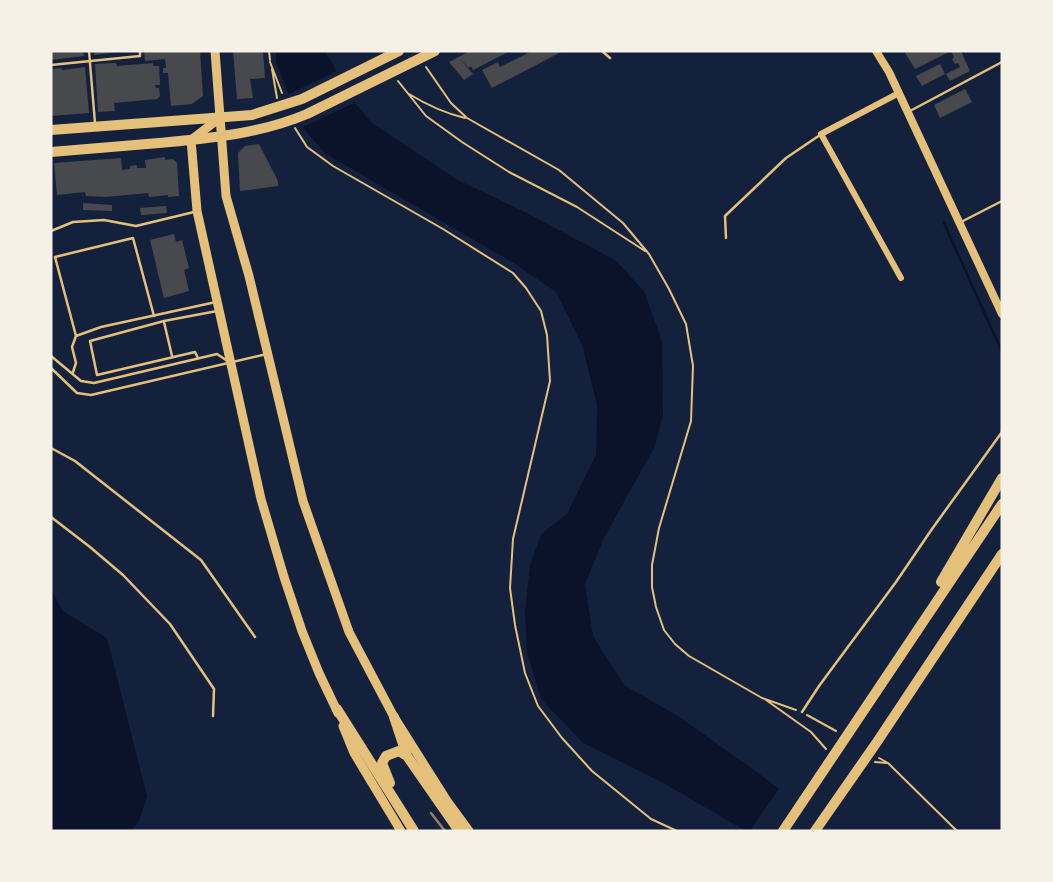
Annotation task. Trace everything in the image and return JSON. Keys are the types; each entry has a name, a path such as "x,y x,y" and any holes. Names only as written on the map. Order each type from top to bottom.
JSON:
{"highway":[{"path":"900,654 1002,478"},
{"path":"783,831 1002,504"},
{"path":"815,831 1002,554"},
{"path":"963,614 1002,562"},
{"path":"337,709 415,831"},
{"path":"394,717 407,757"},
{"path":"415,831 385,774 382,763 386,755 393,752 400,751 407,757 459,831"}],"main road":[{"path":"215,51 226,196 249,276 303,501 349,632 394,717 469,831"},
{"path":"51,130 252,115 302,99 398,51"},
{"path":"51,152 191,140 262,130 289,123 435,51"},
{"path":"191,140 221,117"},
{"path":"191,140 197,211 217,306 261,499 284,577 302,631 354,753 401,831"}],"street":[{"path":"879,52 1002,314"},
{"path":"899,93 821,134 901,278"}],"lane":[{"path":"89,51 95,127"},
{"path":"51,65 140,55 140,51"},
{"path":"602,51 610,58"},
{"path":"907,112 1002,62"},
{"path":"726,238 725,216 786,158 821,134"},
{"path":"958,223 1002,201"},
{"path":"51,231 73,222 104,220 136,226 197,211"},
{"path":"72,373 76,363 72,347 76,336 55,257 133,238 154,316"},
{"path":"76,336 101,327 217,306"},
{"path":"198,358 195,352 97,375 90,341 217,306"},
{"path":"164,321 172,356"},
{"path":"51,369 77,393 91,395 267,354"},
{"path":"51,356 81,381 94,383 217,355 230,362"},
{"path":"802,712 1002,432"},
{"path":"51,448 75,461 201,560 255,637"},
{"path":"51,517 123,575 170,624 214,688 213,716"}],"path":[{"path":"269,51 279,108"},
{"path":"420,58 451,103 467,118 559,170 623,223 649,254 686,324 693,366 691,421 659,528 652,565 652,587 664,630 689,656 762,698 811,733 829,752"},
{"path":"270,62 282,93"},
{"path":"398,82 426,116 462,142 509,172 577,207 649,254"},
{"path":"405,91 447,114 467,118"},
{"path":"289,123 307,147 333,166 513,273 541,311 547,335 551,382 513,540 510,587 525,673 538,706 592,771 652,819 677,831"},
{"path":"762,698 802,712 844,736"},
{"path":"877,756 888,763 957,831"},
{"path":"868,762 888,763"}],"water":[{"path":"276,51 325,51 355,103 372,123 456,179 615,260 644,291 662,341 663,414 655,446 604,538 585,584 593,636 624,685 678,716 835,831 746,831 665,784 583,743 541,699 527,652 525,612 530,565 541,534 567,514 596,455 597,405 582,345 556,292 512,262 326,154 301,126 276,62"},
{"path":"51,589 63,611 107,638 147,796 139,821 131,831 51,831"}],"pier":[{"path":"339,70 358,101 299,129 285,96"},
{"path":"781,786 838,828 839,831 750,831"}],"building":[{"path":"51,51 83,51 84,56 51,60"},
{"path":"94,51 117,51 117,52 94,55"},
{"path":"144,51 200,51 203,96 192,104 171,106 168,73 163,73 163,68 166,68 165,59 145,61"},
{"path":"233,51 263,51 265,78 250,79 253,98 237,99"},
{"path":"470,51 510,51 473,70 460,59 473,74 464,80 449,62"},
{"path":"532,51 563,51 492,88 482,70 498,62 500,67"},
{"path":"904,51 951,51 915,69"},
{"path":"951,51 961,51 970,71 950,81 946,74 960,67 952,59 954,57"},
{"path":"116,63 117,66 153,63 153,66 159,66 160,85 155,85 159,88 160,96 157,99 114,103 115,111 98,112 95,64"},
{"path":"940,64 945,74 922,86 916,76"},
{"path":"85,67 89,113 51,116 51,69"},
{"path":"965,89 972,102 940,118 934,105"},
{"path":"259,144 278,186 240,191 238,153 245,146"},
{"path":"165,157 165,160 173,159 177,163 179,196 149,197 148,193 106,197 86,196 85,192 57,195 54,163 121,158 122,170 137,165 137,168 146,168 145,160"},
{"path":"83,203 112,205 112,211 83,210"},
{"path":"166,206 167,213 141,215 140,208"},
{"path":"174,234 176,242 182,240 189,268 184,270 189,291 164,298 150,240"}],"waterway":[{"path":"944,223 1002,352"}],"railway":[{"path":"431,813 445,831"}]}
